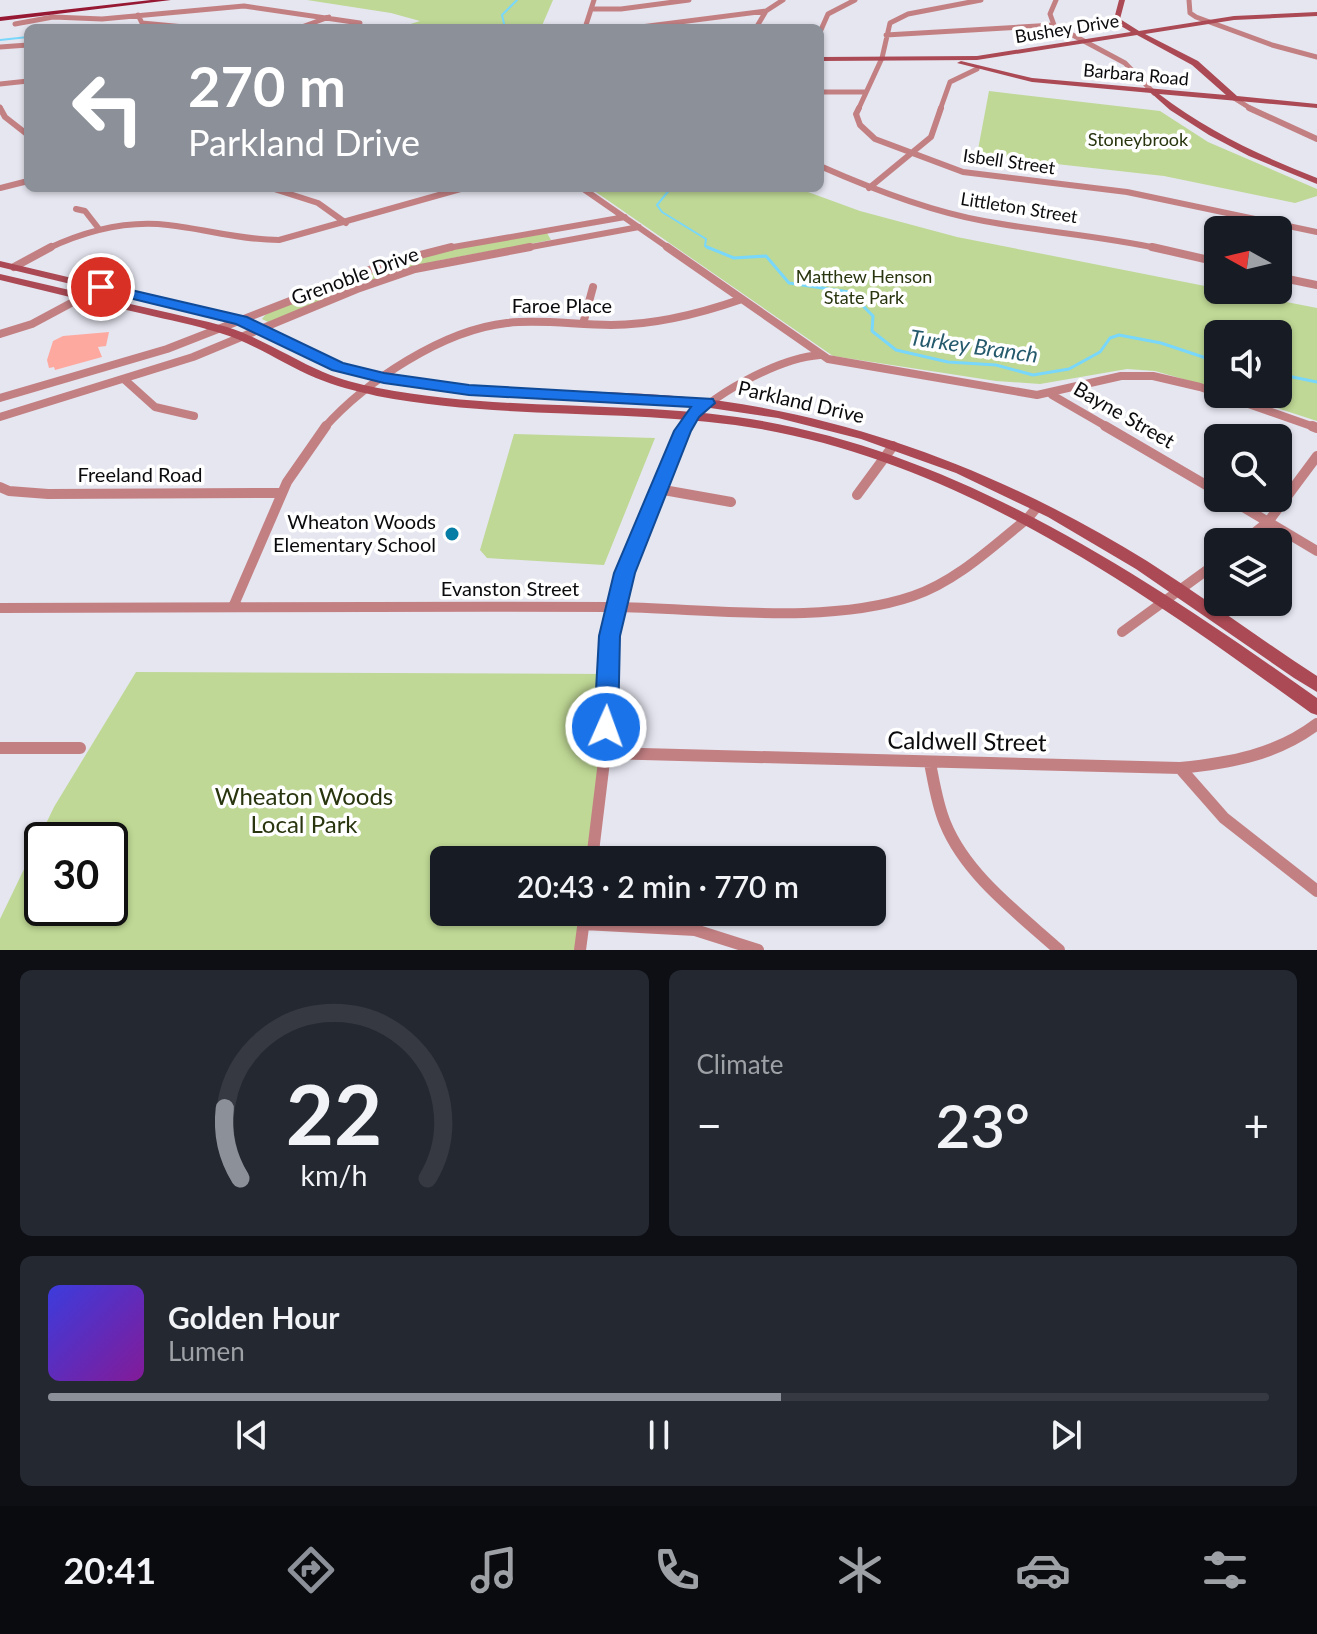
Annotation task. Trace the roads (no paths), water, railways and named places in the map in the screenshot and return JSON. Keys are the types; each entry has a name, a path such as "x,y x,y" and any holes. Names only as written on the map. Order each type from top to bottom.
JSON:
{"main road":[{"path":"0,17 140,0"},
{"path":"0,17 168,0"}],"street":[{"path":"586,24 594,0"},
{"path":"591,9 689,0"},
{"path":"664,24 766,11 783,0"},
{"path":"824,24 828,14 855,0"},
{"path":"981,0 908,14 890,23 886,35 937,37 1013,26 1054,25 1125,63 1181,116 1222,141 1317,181"},
{"path":"1054,25 1050,14 1056,0"},
{"path":"1122,0 1117,19 1137,34 1195,63 1234,98 1269,119 1317,139"},
{"path":"1189,0 1190,13 1208,22 1317,57"},
{"path":"15,24 53,17 102,19 244,6 332,16 360,23"},
{"path":"758,24 766,11"},
{"name":"Bushey Drive","path":"824,59 955,60 1208,22 1317,14"},
{"path":"138,15 144,24"},
{"path":"310,24 332,16"},
{"name":"Isbell Street","path":"886,35 880,60 856,114 860,125 875,139 976,175 1127,192 1317,232"},
{"path":"0,47 24,45"},
{"name":"Barbara Road","path":"955,60 977,69 1032,80 1317,106"},
{"path":"869,188 931,137 950,82 977,69"},
{"path":"0,85 24,82"},
{"path":"824,92 865,92"},
{"path":"0,107 5,117 24,132"},
{"name":"Littleton Street","path":"824,168 869,188 982,221 1114,239 1204,259"},
{"path":"0,188 24,182"},
{"path":"284,192 318,203 346,223"},
{"path":"7,265 99,229 152,223 268,241 297,237 450,192"},
{"path":"588,192 820,355 837,362 1017,393 1052,395 1117,377 1151,375 1317,428"},
{"path":"76,209 85,211 99,229"},
{"name":"Grenoble Drive","path":"0,398 105,369 221,329 385,264 447,248 625,217"},
{"name":"Grenoble Drive","path":"0,417 125,380 245,337 405,272 449,260 639,227"},
{"path":"550,230 557,241"},
{"name":"Parkland Drive","path":"7,265 241,321 264,329 338,366 384,378 469,390 707,403 821,424 893,446 971,475 1167,602 1317,708"},
{"name":"Parkland Drive","path":"0,277 221,329 245,337 321,376 367,389 475,404 692,415 787,430 883,458 1099,539 1181,590 1317,685"},
{"path":"1292,280 1317,285"},
{"path":"0,334 32,324 101,287"},
{"path":"583,324 593,287"},
{"name":"Faroe Place","path":"233,607 281,493 313,439 336,414 367,389 423,351 483,327 521,322 583,324 663,321 712,310 742,299"},
{"path":"594,846 605,753 614,607 658,489 692,415 707,403 805,356 820,355"},
{"path":"125,380 152,408 194,416"},
{"name":"Bayne Street","path":"1052,395 1204,484"},
{"path":"857,495 893,446"},
{"path":"1260,528 1317,456"},
{"name":"Freeland Road","path":"0,487 9,491 48,494 281,493"},
{"path":"658,489 731,502"},
{"path":"1251,512 1317,551"},
{"name":"Evanston Street","path":"0,608 614,607 822,612 886,604 914,596 953,577 1032,513"},
{"path":"1122,632 1204,573"},
{"name":"Caldwell Street","path":"605,753 1180,768 1227,764 1267,753 1300,738 1317,724"},
{"path":"0,748 80,748"},
{"path":"930,763 947,829 966,858 997,893 1059,950"},
{"path":"1180,768 1190,784 1213,807 1317,891"},
{"path":"580,950 583,926"},
{"path":"674,926 730,936 758,950"}],"waterway":[{"name":"Turkey Branch","path":"504,24 502,15 517,0"},
{"path":"0,40 24,37"},
{"name":"Turkey Branch","path":"668,192 657,205 662,212 706,239 705,246 710,249"},
{"name":"Turkey Branch","path":"707,247 734,258 766,256 789,283 849,292 873,316 872,331 896,350 948,362 996,365 1033,375 1069,369 1100,352 1110,338 1119,335 1161,343 1204,357"},
{"name":"Turkey Branch","path":"1292,377 1317,382"}],"place":[{"name":"Wheaton Woods Elementary School","path":"452,534"}],"park label":[{"name":"Stoneybrook","path":"1138,140"},
{"name":"Matthew Henson State Park","path":"864,287"},
{"name":"Wheaton Woods Local Park","path":"304,811"}]}
